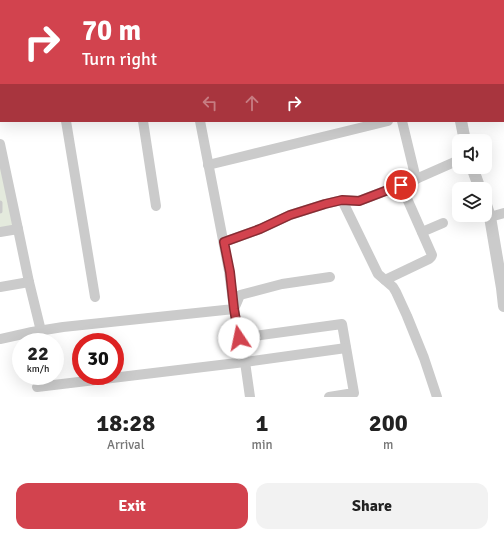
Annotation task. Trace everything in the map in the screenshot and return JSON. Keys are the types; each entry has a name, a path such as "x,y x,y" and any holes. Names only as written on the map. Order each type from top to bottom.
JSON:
{"street":[{"path":"66,122 95,297"},
{"path":"143,122 156,206"},
{"path":"200,122 230,272 234,309 245,362 250,397"},
{"path":"208,165 384,122"},
{"path":"402,122 416,179"},
{"path":"461,122 464,134"},
{"path":"0,144 29,282 41,331"},
{"path":"224,242 260,229 290,215 325,204 342,200 359,201 452,163"},
{"path":"385,280 431,257 431,252 401,185"},
{"path":"342,200 378,274 393,287 408,316 437,397"},
{"path":"492,216 504,213"},
{"path":"491,222 504,306"},
{"path":"422,232 443,223"},
{"path":"0,232 18,228"},
{"path":"234,309 240,295 282,284 330,277"},
{"path":"0,287 29,282"},
{"path":"0,339 63,326 234,309"},
{"path":"239,338 342,324 354,393 329,397"},
{"path":"37,387 245,362 346,348"}],"lane":[{"path":"0,203 0,211"}],"shaded area":[{"path":"0,150 15,233 0,236"}],"route":[{"path":"239,338 230,272 224,242 260,229 290,215 342,200 359,201 401,185"}]}
